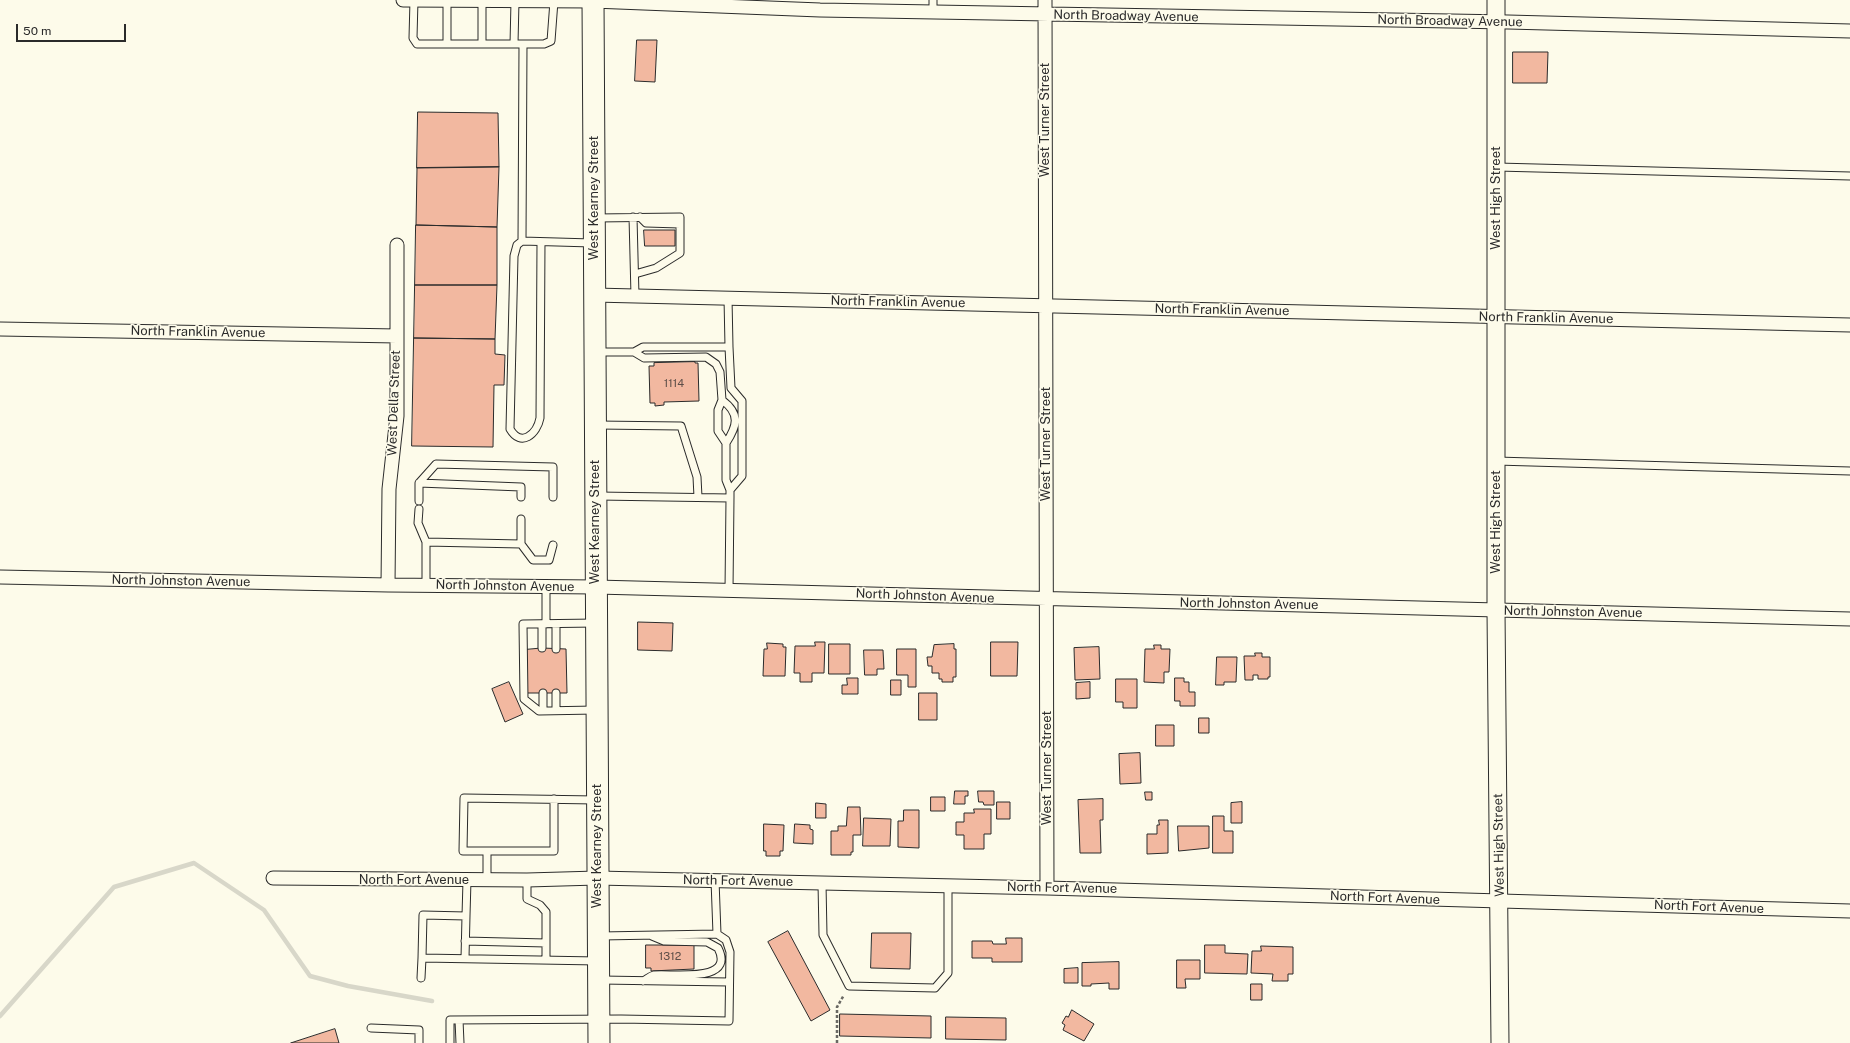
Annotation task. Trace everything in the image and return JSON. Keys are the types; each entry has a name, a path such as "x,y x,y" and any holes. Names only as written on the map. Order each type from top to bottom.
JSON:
{"main road":[{"name":"West Kearney Street","path":"593,1 596,800 599,1043"}],"street":[{"name":"North Broadway Avenue","path":"403,0 933,6 1045,15 1496,22 1850,31"},
{"name":"West Turner Street","path":"1045,0 1047,888"},
{"name":"West High Street","path":"1496,0 1496,610 1500,1043"},
{"name":"West Della Street","path":"388,585 389,489 396,416 397,245"},
{"name":"North Franklin Avenue","path":"594,295 1850,325"},
{"name":"North Franklin Avenue","path":"0,329 397,336"},
{"name":"North Johnston Avenue","path":"0,577 729,590 1047,600 1850,619"},
{"name":"North Fort Avenue","path":"273,878 527,880 597,878 714,880 1850,911"}],"lane":[{"path":"414,0 413,38 417,44 544,44 551,41 554,1"},
{"path":"447,1 447,44"},
{"path":"477,1 482,44"},
{"path":"514,44 515,1"},
{"path":"522,241 523,44"},
{"path":"1496,167 1850,176"},
{"path":"635,296 637,217"},
{"path":"594,218 680,217 680,253 656,268 635,274"},
{"path":"541,242 540,418 539,427 534,434 526,437 520,437 514,434 510,429 514,256 517,245 522,241 594,242"},
{"path":"728,298 731,388 742,402 742,476 730,494"},
{"path":"595,352 634,352 643,348 729,347"},
{"path":"634,352 644,358 706,357 716,364 720,372 722,400 718,410 718,431 726,443 726,480 730,494 729,590"},
{"path":"722,400 734,412 736,422 734,432 726,443"},
{"path":"595,426 681,426 698,477 698,497"},
{"path":"1496,461 1850,471"},
{"path":"418,501 419,483 436,464 553,467 553,497"},
{"path":"419,483 521,486 521,498"},
{"path":"595,496 698,497 730,494"},
{"path":"419,509 418,523 426,542 426,585"},
{"path":"521,519 520,544 533,560 549,560 553,545"},
{"path":"426,542 520,544"},
{"path":"542,648 546,586"},
{"path":"596,623 523,624 524,699 539,710 596,710"},
{"path":"556,624 556,649"},
{"path":"543,693 543,710"},
{"path":"556,693 556,710"},
{"path":"554,799 554,851 463,851 464,798 554,799 596,800"},
{"path":"486,880 487,851"},
{"path":"465,958 467,880"},
{"path":"527,880 527,899 540,905 546,912 546,960"},
{"path":"714,880 717,934"},
{"path":"822,883 823,935 849,986 935,988 948,973 948,886"},
{"path":"421,978 423,915 466,916"},
{"path":"450,1043 450,1020 598,1019 730,1021 730,952 726,940 717,934 597,936"},
{"path":"643,981 652,975 705,974 715,972 719,967 721,960 718,948 707,942 664,941 650,935"},
{"path":"465,941 546,943"},
{"path":"422,958 546,960 598,970 643,981 729,982"},
{"path":"459,1020 460,1043"},
{"path":"371,1028 419,1030 419,1043"}],"path":[{"path":"837,1043 837,1007 849,986"}],"building":[{"path":"637,40 657,40 655,82 635,81"},
{"path":"1513,52 1548,52 1547,83 1513,83"},
{"path":"418,112 498,113 499,167 417,168"},
{"path":"499,167 497,227 416,225 417,168"},
{"path":"416,225 497,227 497,285 415,285"},
{"path":"644,230 675,230 675,246 645,246"},
{"path":"415,285 497,285 495,339 414,338"},
{"path":"414,338 495,339 495,354 505,355 504,385 494,385 493,447 412,446"},
{"path":"654,363 698,363 699,401 664,402 664,405 655,406 655,403 650,403 649,366 654,366"},
{"path":"638,622 673,623 672,651 638,650"},
{"path":"815,642 825,642 824,673 812,673 812,682 800,682 800,673 794,673 795,646 815,646"},
{"path":"991,642 1018,642 1017,676 991,676"},
{"path":"767,643 783,644 783,647 786,647 785,676 763,676 764,649 767,649"},
{"path":"829,644 850,644 850,674 829,674"},
{"path":"954,644 954,649 956,649 956,677 953,677 953,682 942,682 942,679 939,679 939,673 932,673 932,666 928,666 927,657 932,657 934,645"},
{"path":"1154,645 1161,645 1161,649 1170,649 1169,672 1164,672 1164,683 1144,682 1145,649 1154,649"},
{"path":"1099,647 1100,679 1075,680 1074,648"},
{"path":"542,648 566,649 567,693 524,693 524,650"},
{"path":"897,649 916,649 916,687 908,687 908,675 897,675"},
{"path":"864,650 883,650 884,669 877,669 877,675 865,675"},
{"path":"1255,653 1262,653 1262,657 1270,657 1270,677 1268,677 1268,679 1258,679 1258,675 1253,675 1253,680 1245,680 1244,656 1255,656"},
{"path":"1217,657 1237,657 1236,682 1224,682 1224,685 1216,685"},
{"path":"847,678 858,678 858,694 842,694 842,685 847,685"},
{"path":"1175,678 1184,678 1184,682 1189,682 1189,692 1195,692 1195,706 1180,706 1180,701 1175,701"},
{"path":"1116,679 1137,679 1137,708 1123,708 1123,702 1116,702"},
{"path":"891,680 901,680 901,695 891,695"},
{"path":"509,682 523,714 505,722 492,689"},
{"path":"1090,682 1090,698 1076,699 1076,683"},
{"path":"919,693 937,693 937,720 919,720"},
{"path":"1199,718 1209,718 1209,733 1199,733"},
{"path":"1156,725 1174,725 1174,746 1156,746"},
{"path":"1140,753 1141,783 1120,784 1119,754"},
{"path":"955,791 968,791 968,796 965,796 965,804 954,804"},
{"path":"978,791 994,791 994,805 984,805 983,802 979,802"},
{"path":"1145,792 1152,792 1152,800 1146,800"},
{"path":"931,797 945,797 945,811 931,811"},
{"path":"1103,799 1103,820 1100,820 1101,853 1080,853 1078,800"},
{"path":"997,802 1010,802 1010,819 997,819"},
{"path":"1242,802 1242,823 1231,823 1231,803"},
{"path":"816,803 826,804 826,818 816,818"},
{"path":"848,807 860,807 861,835 853,835 853,852 851,852 851,855 831,855 831,831 838,831 838,826 846,826"},
{"path":"974,809 991,809 991,834 984,834 984,849 964,849 964,835 956,835 956,822 964,822 964,813 974,813"},
{"path":"904,810 919,810 919,848 898,847 898,821 903,821"},
{"path":"1213,816 1224,816 1224,831 1233,831 1233,853 1213,853"},
{"path":"864,818 891,819 890,846 863,846"},
{"path":"1159,820 1168,820 1168,853 1147,854 1147,834 1157,834 1157,825 1159,825"},
{"path":"764,824 784,825 783,851 780,851 780,856 766,856 766,851 764,851"},
{"path":"795,824 810,825 810,829 813,830 813,844 794,843"},
{"path":"1178,826 1209,826 1209,848 1179,851"},
{"path":"788,931 830,1010 811,1021 768,942"},
{"path":"872,933 911,933 910,969 871,968"},
{"path":"1006,938 1022,938 1022,962 992,962 992,958 972,958 972,941 992,941 993,944 1006,944"},
{"path":"646,945 694,945 694,969 651,971 651,968 646,968"},
{"path":"1205,945 1225,945 1225,953 1248,954 1247,974 1205,973"},
{"path":"1261,946 1293,947 1293,974 1288,974 1288,981 1272,981 1273,974 1251,973 1252,951 1261,951"},
{"path":"1177,960 1200,960 1200,979 1185,979 1186,988 1177,988"},
{"path":"1119,962 1119,989 1109,989 1109,983 1082,986 1082,963"},
{"path":"1078,968 1078,983 1064,983 1064,969"},
{"path":"1251,984 1262,984 1262,1000 1251,1000"},
{"path":"1072,1010 1094,1024 1084,1041 1063,1030 1065,1025 1062,1023"},
{"path":"840,1014 931,1016 931,1038 840,1036"},
{"path":"946,1017 1006,1018 1006,1040 946,1039"},
{"path":"335,1029 339,1043 291,1043"}],"waterway":[{"path":"0,1016 114,887 194,863 264,910 310,976 348,986 432,1001"}]}
